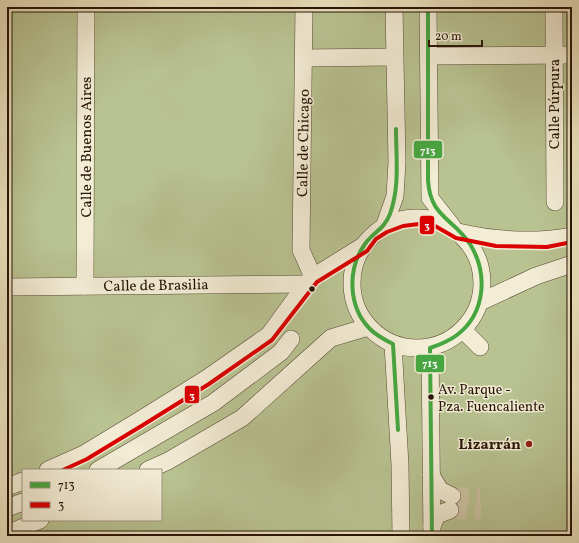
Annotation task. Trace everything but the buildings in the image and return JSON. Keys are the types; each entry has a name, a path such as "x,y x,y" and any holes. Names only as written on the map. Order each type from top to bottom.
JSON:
{"street":[{"name":"Calle de Buenos Aires","path":"85,286 86,7"},
{"name":"Calle de Chicago","path":"304,7 301,250 309,280"},
{"path":"384,226 395,196 397,162 394,7"},
{"path":"428,7 430,198 455,230 469,242 479,261 483,282 480,302 473,318 463,330 446,342 430,348 411,348 393,344 379,337 368,327 356,308 352,287 354,266 363,246 372,235 384,226 401,220 419,218 437,220 455,230 505,240 546,241 572,236"},
{"name":"Calle Púrpura","path":"554,7 555,202"},
{"path":"429,56 572,55"},
{"path":"304,58 394,57"},
{"path":"50,469 84,454 140,420 206,379 269,335 309,280 363,246"},
{"path":"480,302 536,276 572,264"},
{"name":"Calle de Brasilia","path":"7,287 309,280"},
{"path":"150,469 168,461 242,418 331,338 368,327"},
{"path":"463,330 480,347"},
{"path":"100,469 213,403 281,352 291,339"},
{"path":"393,344 400,465 401,536"},
{"path":"430,348 432,531"},
{"path":"431,476 451,503 437,515 432,531"},
{"path":"7,487 22,481"},
{"path":"7,508 22,502"},
{"path":"7,534 38,521"}],"green space":[{"path":"7,7 572,7 572,536 7,536"}],"tunnel":[{"path":"452,496 480,496"},
{"path":"450,510 481,511"}],"transit line":[{"name":"713","path":"428,7 428,180 430,192 433,202 438,210 457,228 470,244 480,267 481,280 479,304 474,316 467,326 451,339 430,348 432,536"},
{"name":"713","path":"396,129 397,172 395,193 390,214 381,228 368,240 359,254 355,265 352,288 357,310 363,320 370,329 393,344 398,430"},
{"name":"3","path":"65,469 87,459 209,384 272,340 317,282 367,251 376,239 387,232 403,226 419,224 435,226 456,238 496,246 547,247 572,242"}],"place":[{"name":"Av. Parque - Pza. Fuencaliente","path":"431,397"},
{"name":"Lizarrán","path":"529,444"}]}
